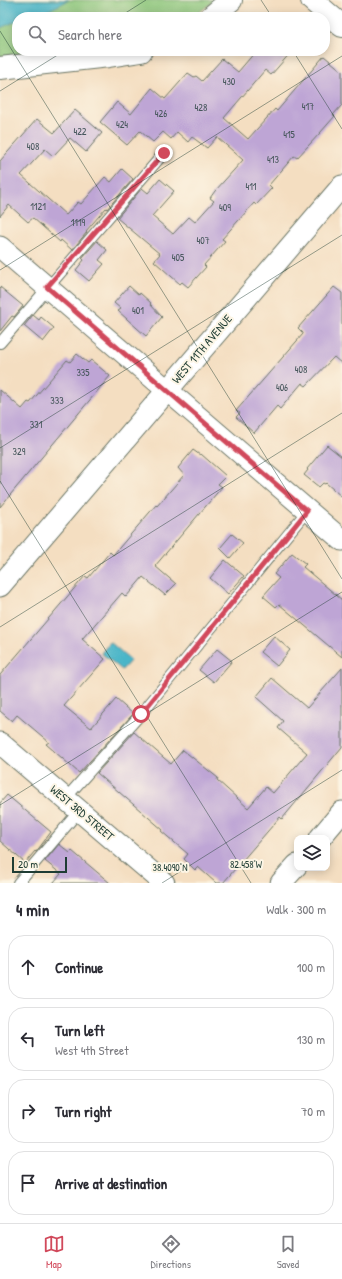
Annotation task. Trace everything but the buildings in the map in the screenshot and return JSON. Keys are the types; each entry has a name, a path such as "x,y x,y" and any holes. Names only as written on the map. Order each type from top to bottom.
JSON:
{"street":[{"path":"217,12 231,0"},
{"path":"312,0 326,12"},
{"path":"330,16 342,26"},
{"path":"0,68 109,56"},
{"name":"WEST 11TH AVENUE","path":"0,586 342,186"},
{"path":"0,247 342,540"},
{"name":"WEST 3RD STREET","path":"0,743 164,883"},
{"path":"323,835 342,812"},
{"path":"281,883 294,868"}],"lane":[{"path":"0,343 164,153"},
{"path":"18,883 72,805 146,708 307,511"}],"green space":[{"path":"0,0 215,0 199,12 12,12 12,56 0,57"}],"water":[{"path":"69,0 45,12 12,12 12,23 0,28 0,1"},
{"path":"110,642 131,660 122,670 101,653"}],"route":[{"path":"141,714 307,511 47,287 164,153"}]}
